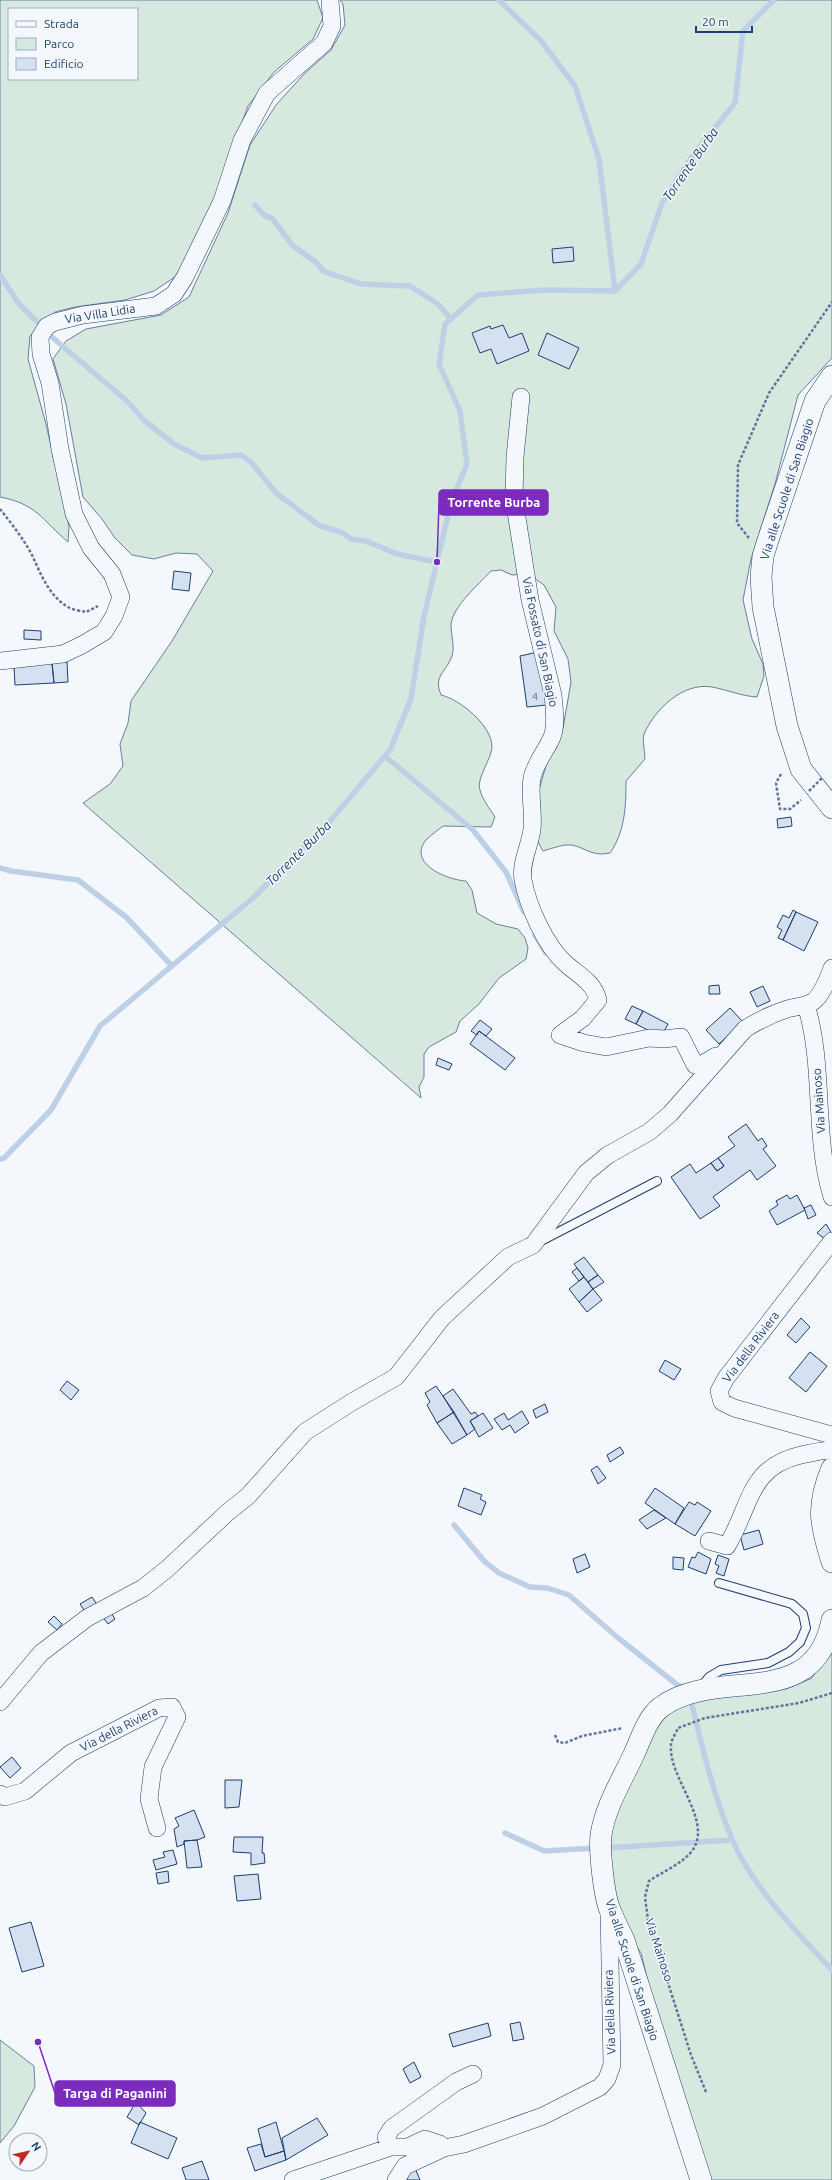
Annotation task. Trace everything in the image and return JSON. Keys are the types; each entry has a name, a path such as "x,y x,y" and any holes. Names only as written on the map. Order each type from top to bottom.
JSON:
{"street":[{"name":"Via Villa Lidia","path":"118,588 112,574 91,548 74,514 60,449 50,383 41,354 40,337 47,326 56,322 83,315 156,306 174,294 185,277 222,201 242,140 267,94 324,43 332,26 330,0"},
{"name":"Via alle Scuole di San Biagio","path":"832,376 815,401 763,556 761,577 763,607 787,726 794,752 801,769 832,808"},
{"name":"Via Fossato di San Biagio","path":"521,397 515,457 514,499 530,600 553,695 555,711 553,735 535,769 532,779 532,830 525,857 523,878 529,902 550,946 565,964 580,974 597,993 598,1000 583,1018 560,1035 584,1043 606,1047 649,1038 664,1039 681,1037 696,1065 699,1066 724,1052"},
{"path":"0,661 63,654 82,646 104,632 114,616 120,597 118,588"},
{"path":"0,1702 9,1694 41,1654 87,1618 143,1588 167,1569 228,1512 248,1496 305,1432 396,1377 442,1318 508,1258 533,1245 586,1172 608,1155 649,1132 670,1114 745,1029 761,1018 789,1008 806,1005 820,994 832,968"},
{"name":"Via Mainoso","path":"806,1005 813,1028 820,1135 832,1197"},
{"name":"Via della Riviera","path":"832,1241 726,1378 719,1391 722,1402 734,1408 832,1435"},
{"path":"709,1541 727,1546 758,1482 776,1463 787,1458 832,1450"},
{"path":"832,1468 821,1498 820,1515 824,1538 832,1562"},
{"path":"695,1691 786,1679 792,1676 816,1658 828,1638 832,1620"},
{"name":"Via alle Scuole di San Biagio","path":"695,1691 670,1702 660,1708 653,1716 608,1808 601,1836 602,1866 609,1908 624,1940 701,2180"},
{"name":"Via della Riviera","path":"0,1794 5,1797 25,1791 70,1753 159,1708 172,1707 177,1717 153,1767 149,1799 157,1828"},
{"name":"Via della Riviera","path":"396,2180 405,2166 444,2148 464,2144 543,2116 600,2087 607,2079 612,2060 609,1908"},
{"path":"391,2147 386,2137 392,2128 456,2082 473,2074"},
{"path":"294,2180 391,2147 408,2147 425,2139 440,2144 444,2148"}],"lane":[{"path":"533,1245 657,1181"},
{"path":"695,1691 709,1677 721,1670 768,1663 789,1652 800,1642 806,1628 803,1614 792,1604 719,1583"}],"path":[{"path":"763,556 737,523 738,465 769,393 832,302"},
{"path":"0,509 18,532 32,554 43,581 68,608 86,612 99,605 118,588"},
{"path":"794,752 776,783 780,809 790,809 802,800"},
{"path":"809,791 822,778"},
{"name":"Via Mainoso","path":"706,2092 691,2055 648,1920 645,1897 649,1881 692,1851 698,1838 698,1825 676,1773 671,1744 678,1728 705,1718 783,1706 832,1693"},
{"path":"555,1736 558,1742 565,1743 582,1736 620,1729 626,1726"}],"green space":[{"path":"0,0 317,0 323,18 313,39 274,72 248,106 214,199 178,275 154,291 125,300 75,307 55,312 30,336 28,359 46,424 69,526 68,542 38,514 23,504 0,497"},
{"path":"340,0 832,0 832,358 798,395 775,484 751,559 743,600 752,639 763,664 764,676 757,697 712,687 701,687 681,693 671,699 655,715 644,734 643,743 645,759 626,781 626,800 622,828 610,853 596,854 571,845 562,845 543,851 538,842 538,793 548,759 563,728 571,682 568,659 554,631 556,607 544,585 534,578 523,574 512,575 501,570 491,571 461,603 456,611 451,625 453,653 439,678 438,683 441,695 457,702 473,714 487,730 491,739 491,752 479,786 482,797 495,817 491,827 443,826 426,840 422,849 422,856 432,869 440,874 449,878 466,881 472,890 477,913 496,924 518,929 525,938 528,948 526,959 499,978 479,1004 460,1021 456,1032 429,1047 424,1054 424,1077 419,1087 421,1098 83,803 110,784 123,766 120,744 128,723 131,701 172,641 213,571 197,554 176,553 154,559 132,555 115,538 102,519 83,497 66,404 53,359 66,341 86,329 161,315 189,297 228,213 250,145 276,105 305,73 331,50 345,25 343,4"},
{"path":"832,1641 832,2180 708,2180 659,2027 641,1953 621,1924 611,1898 610,1824 652,1736 664,1718 682,1704 710,1697 786,1689 812,1678 827,1654"},
{"path":"0,2040 34,2066 35,2087 14,2126 0,2143"}],"building":[{"path":"573,247 574,261 553,263 552,249"},
{"path":"503,325 509,338 522,333 529,351 497,364 491,349 480,353 472,333 490,326 491,329"},
{"path":"547,333 579,348 569,369 538,355"},
{"path":"174,571 191,573 189,591 172,589"},
{"path":"24,630 41,631 41,640 24,639"},
{"path":"538,652 547,705 527,707 520,656"},
{"path":"67,662 68,682 54,683 52,663"},
{"path":"52,663 54,683 15,685 14,666"},
{"path":"791,817 792,826 778,828 777,819"},
{"path":"793,910 796,912 783,940 778,938 782,930 777,927 783,915 789,918"},
{"path":"796,912 818,922 804,951 783,940"},
{"path":"719,985 720,994 709,994 709,986"},
{"path":"763,986 770,1001 757,1007 750,992"},
{"path":"632,1006 643,1011 636,1024 625,1019"},
{"path":"730,1008 743,1022 719,1044 706,1030"},
{"path":"643,1011 668,1024 661,1037 636,1024"},
{"path":"480,1020 492,1029 486,1036 479,1031 477,1035 471,1031"},
{"path":"479,1031 515,1058 505,1070 470,1044"},
{"path":"438,1058 452,1064 449,1070 436,1065"},
{"path":"746,1124 758,1141 762,1138 767,1146 763,1149 776,1166 757,1180 750,1170 713,1197 720,1206 700,1219 671,1177 690,1164 696,1173 711,1163 717,1171 724,1166 718,1158 735,1146 728,1137"},
{"path":"718,1158 724,1166 717,1171 711,1163"},
{"path":"787,1195 790,1199 797,1195 805,1210 777,1225 769,1211 778,1205 776,1201"},
{"path":"811,1205 816,1215 808,1219 804,1208"},
{"path":"826,1224 832,1234 825,1239 817,1233"},
{"path":"584,1257 598,1275 588,1282 574,1264"},
{"path":"577,1268 584,1277 579,1281 572,1272"},
{"path":"598,1275 604,1282 593,1289 588,1282"},
{"path":"584,1277 593,1289 579,1302 569,1289"},
{"path":"593,1289 602,1300 587,1312 579,1302"},
{"path":"801,1318 810,1327 796,1343 787,1335"},
{"path":"810,1352 827,1366 806,1392 789,1378"},
{"path":"665,1360 681,1369 674,1380 659,1371"},
{"path":"67,1381 79,1390 71,1400 60,1390"},
{"path":"436,1386 454,1412 437,1423 427,1405 430,1402 425,1393"},
{"path":"453,1389 471,1414 475,1412 478,1416 470,1421 475,1429 467,1435 443,1396"},
{"path":"545,1404 548,1412 536,1418 533,1410"},
{"path":"522,1411 529,1423 515,1433 510,1425 502,1430 494,1419 504,1413 508,1420"},
{"path":"454,1412 467,1435 452,1444 437,1423"},
{"path":"483,1413 493,1428 479,1437 470,1421"},
{"path":"620,1447 624,1453 610,1462 607,1455"},
{"path":"597,1466 606,1478 598,1484 591,1470"},
{"path":"464,1488 482,1495 480,1499 486,1502 481,1515 458,1506"},
{"path":"655,1488 684,1508 675,1524 645,1503"},
{"path":"689,1502 695,1505 697,1502 711,1511 695,1536 675,1524"},
{"path":"654,1510 666,1518 647,1529 639,1520"},
{"path":"759,1530 763,1544 744,1550 740,1535"},
{"path":"698,1552 711,1559 706,1574 688,1567 692,1557 695,1558"},
{"path":"585,1554 590,1567 577,1573 573,1559"},
{"path":"718,1555 729,1559 724,1576 716,1573 719,1566 715,1564"},
{"path":"673,1557 684,1558 683,1570 673,1569"},
{"path":"92,1597 98,1606 86,1613 80,1604"},
{"path":"110,1611 115,1619 108,1624 102,1616"},
{"path":"54,1616 62,1624 57,1630 48,1622"},
{"path":"12,1757 21,1768 10,1778 0,1767"},
{"path":"225,1780 242,1780 239,1807 225,1808"},
{"path":"194,1810 205,1837 197,1840 184,1841 184,1844 177,1847 174,1829 179,1826 175,1818"},
{"path":"234,1837 263,1837 262,1853 264,1853 265,1863 251,1865 251,1853 233,1852"},
{"path":"197,1840 202,1867 187,1868 184,1841"},
{"path":"173,1850 177,1864 156,1870 153,1860 165,1857 163,1852"},
{"path":"168,1871 169,1882 158,1884 156,1873"},
{"path":"258,1874 261,1899 237,1901 234,1876"},
{"path":"31,1922 44,1966 22,1972 9,1928"},
{"path":"520,2022 524,2039 513,2041 510,2024"},
{"path":"488,2023 491,2036 453,2047 449,2034"},
{"path":"414,2062 421,2077 410,2083 403,2069"},
{"path":"136,2102 146,2113 139,2125 127,2117"},
{"path":"317,2118 328,2135 286,2160 282,2138"},
{"path":"140,2122 177,2138 168,2159 131,2143"},
{"path":"276,2122 284,2151 265,2157 258,2129"},
{"path":"261,2144 265,2157 284,2151 286,2160 255,2171 247,2148"},
{"path":"202,2161 209,2180 186,2180 182,2168"},
{"path":"415,2168 420,2180 408,2180 404,2173"}],"waterway":[{"path":"499,0 541,41 575,86 599,159 615,291"},
{"name":"Torrente Burba","path":"0,1159 4,1158 51,1110 100,1026 253,898 331,820 390,750 411,699 424,616 451,503 467,464 460,411 439,364 445,324 478,295 544,290 615,291 641,264 662,203 693,155 735,103 743,31 774,0"},
{"path":"255,205 265,216 272,218 292,245 317,263 323,271 361,284 410,286 438,304 451,319"},
{"path":"0,275 19,304 53,338 127,401 145,421 174,444 202,458 241,455 251,462 276,493 320,526 341,532 351,539 366,541 397,554 437,562"},
{"path":"385,756 473,830 506,872 524,912"},
{"path":"0,868 11,871 78,880 126,917 172,966"},
{"path":"535,935 546,953"},
{"path":"454,1525 484,1561 499,1573 530,1587 547,1588 569,1595 617,1637 680,1687 683,1692"},
{"path":"688,1699 692,1705 714,1790 732,1839 741,1857 763,1892 832,1970"},
{"path":"505,1833 544,1851 596,1848"},
{"path":"605,1848 732,1840"}],"place":[{"name":"Torrente Burba","path":"437,562"},
{"name":"Targa di Paganini","path":"38,2042"}]}
